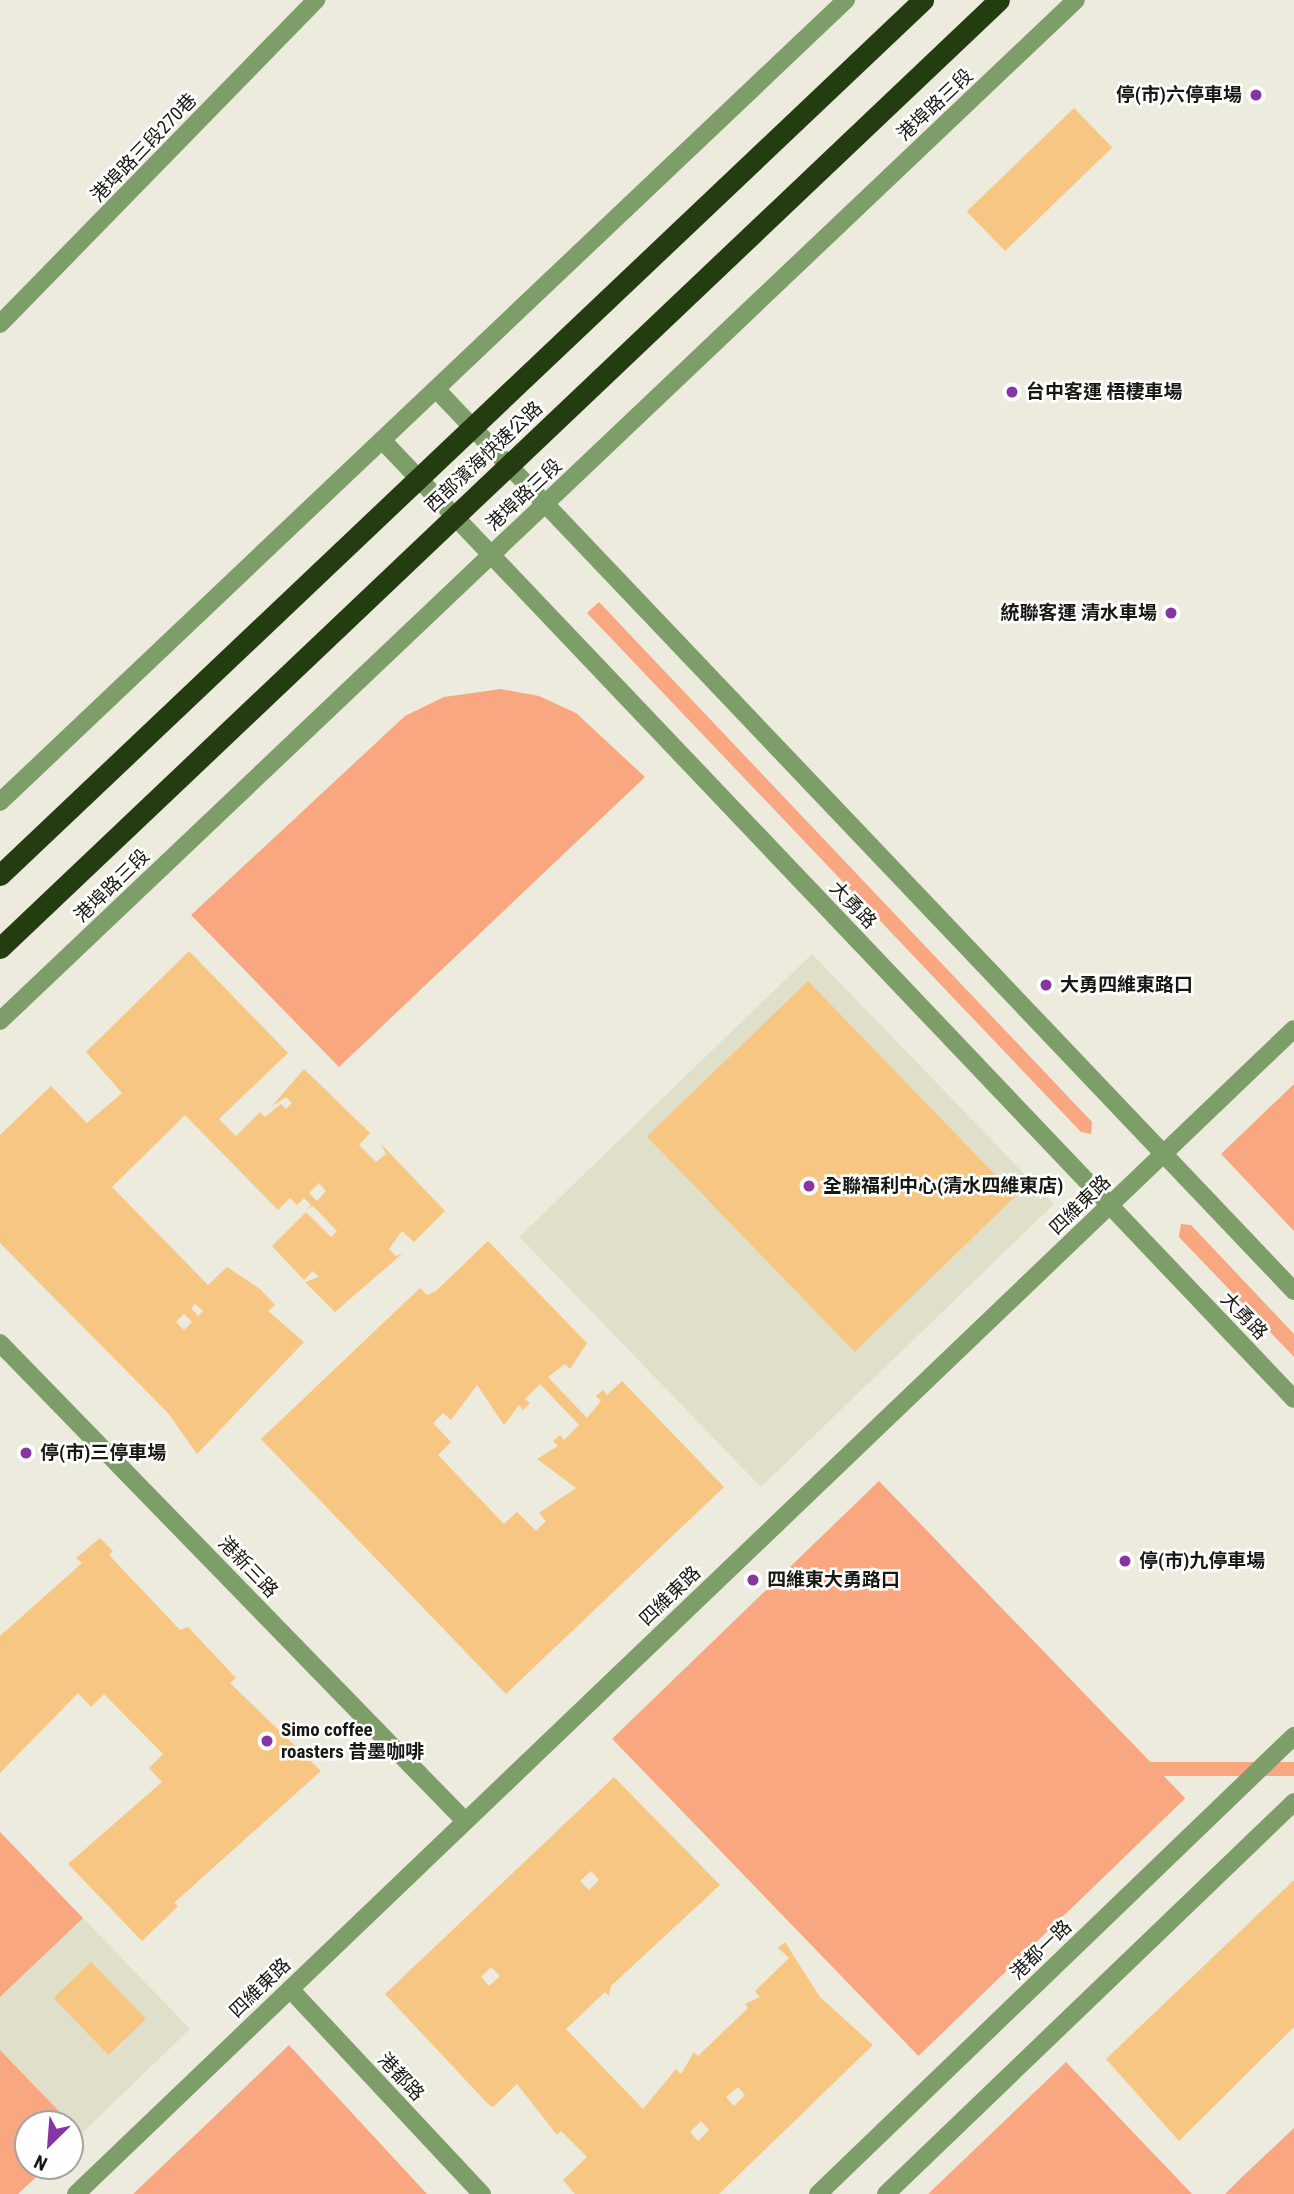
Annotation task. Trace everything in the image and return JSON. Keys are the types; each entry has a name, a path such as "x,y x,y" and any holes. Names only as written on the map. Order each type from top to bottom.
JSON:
{"highway":[{"name":"西部濱海快速公路","path":"0,875 923,0"},
{"name":"西部濱海快速公路","path":"0,948 999,0"}],"street":[{"name":"港埠路三段270巷","path":"0,324 316,0"},
{"path":"0,802 846,0"},
{"name":"港埠路三段","path":"0,1021 1076,0"},
{"path":"436,389 1294,1292"},
{"name":"大勇路","path":"382,440 1294,1399"},
{"name":"四維東路","path":"76,2194 1294,1029"},
{"name":"港新三路","path":"0,1343 466,1821"},
{"name":"港都一路","path":"818,2194 1294,1736"},
{"path":"887,2194 1294,1802"},
{"name":"港都路","path":"290,1989 482,2194"}],"shaded area":[{"path":"599,602 1092,1122 1091,1134 1081,1132 587,613"},
{"path":"501,689 539,696 576,713 645,777 339,1067 191,915 405,716 444,697"},
{"path":"812,954 1054,1204 761,1487 519,1237"},
{"path":"1294,1084 1294,1231 1221,1154"},
{"path":"1181,1224 1191,1225 1294,1334 1294,1357 1179,1237"},
{"path":"879,1481 1185,1798 918,2056 612,1739"},
{"path":"670,1762 1294,1762 1294,1776 670,1776"},
{"path":"0,1832 83,1918 0,1997"},
{"path":"83,1918 190,2029 84,2131 84,2110 58,2110 0,2050 0,1997"},
{"path":"289,2045 427,2194 133,2194 212,2119"},
{"path":"0,2050 58,2110 14,2110 14,2180 33,2180 18,2194 0,2194"},
{"path":"1066,2062 1192,2194 928,2194 1042,2085"},
{"path":"1294,2128 1294,2194 1225,2194 1241,2178"}],"building":[{"path":"1074,108 1112,148 1005,251 967,212"},
{"path":"189,951 288,1053 219,1119 236,1136 260,1112 265,1117 281,1104 286,1109 292,1103 286,1097 272,1106 304,1069 370,1133 359,1145 376,1162 386,1154 381,1144 445,1211 414,1242 402,1231 389,1249 396,1256 403,1253 335,1312 305,1282 319,1277 313,1271 304,1280 272,1246 306,1212 331,1237 337,1231 313,1206 307,1209 311,1205 304,1198 297,1205 290,1198 278,1210 185,1115 112,1187 208,1285 227,1267 260,1289 275,1305 268,1311 304,1342 197,1454 168,1413 0,1243 0,1135 51,1086 87,1123 122,1093 86,1052","holes":["319,1183 326,1191 317,1201 309,1193","195,1304 203,1311 198,1316 191,1308","184,1314 192,1322 184,1330 176,1322"]},
{"name":"全聯福利中心(清水四維東店)","path":"808,981 1016,1196 855,1352 647,1137"},
{"path":"488,1241 587,1343 570,1369 565,1364 548,1377 587,1418 601,1401 596,1396 603,1390 607,1395 622,1381 724,1487 506,1694 261,1439 420,1288 427,1295 436,1291","holes":["540,1384 579,1425 564,1440 560,1435 553,1441 558,1446 537,1459 576,1488 539,1513 546,1521 536,1531 517,1512 504,1524 438,1455 451,1442 433,1423 443,1413 451,1420 477,1385 504,1425 519,1405 523,1410 530,1403 525,1399"]},
{"path":"100,1538 113,1551 109,1555 180,1630 188,1627 236,1678 230,1683 321,1771 174,1903 178,1906 142,1941 68,1864 162,1782 149,1768 163,1754 104,1694 91,1707 78,1693 0,1773 0,1636 82,1563 76,1558"},
{"path":"614,1777 720,1885 611,1986 609,1996 605,1992 566,2029 643,2109 676,2069 681,2074 694,2052 698,2056 748,2008 745,2004 760,1997 755,1991 789,1958 778,1948 785,1942 820,1997 873,2045 719,2194 575,2194 563,2180 587,2157 561,2131 557,2135 517,2084 493,2107 488,2104 385,1994","holes":["591,1871 599,1880 589,1890 580,1881","491,1967 500,1976 489,1986 481,1977","738,2087 745,2095 734,2106 726,2097","701,2121 709,2130 698,2141 690,2132"]},
{"path":"1294,1880 1294,2027 1179,2141 1106,2059"},
{"path":"91,1962 146,2019 108,2055 54,1998"}],"place":[{"name":"停(市)六停車場","path":"1256,95"},
{"name":"台中客運 梧棲車場","path":"1012,392"},
{"name":"統聯客運 清水車場","path":"1171,613"},
{"name":"大勇四維東路口","path":"1046,985"},
{"name":"全聯福利中心(清水四維東店)","path":"809,1186"},
{"name":"停(市)三停車場","path":"26,1453"},
{"name":"停(市)九停車場","path":"1125,1561"},
{"name":"四維東大勇路口","path":"753,1580"},
{"name":"Simo coffee roasters 昔墨咖啡","path":"267,1741"}]}
